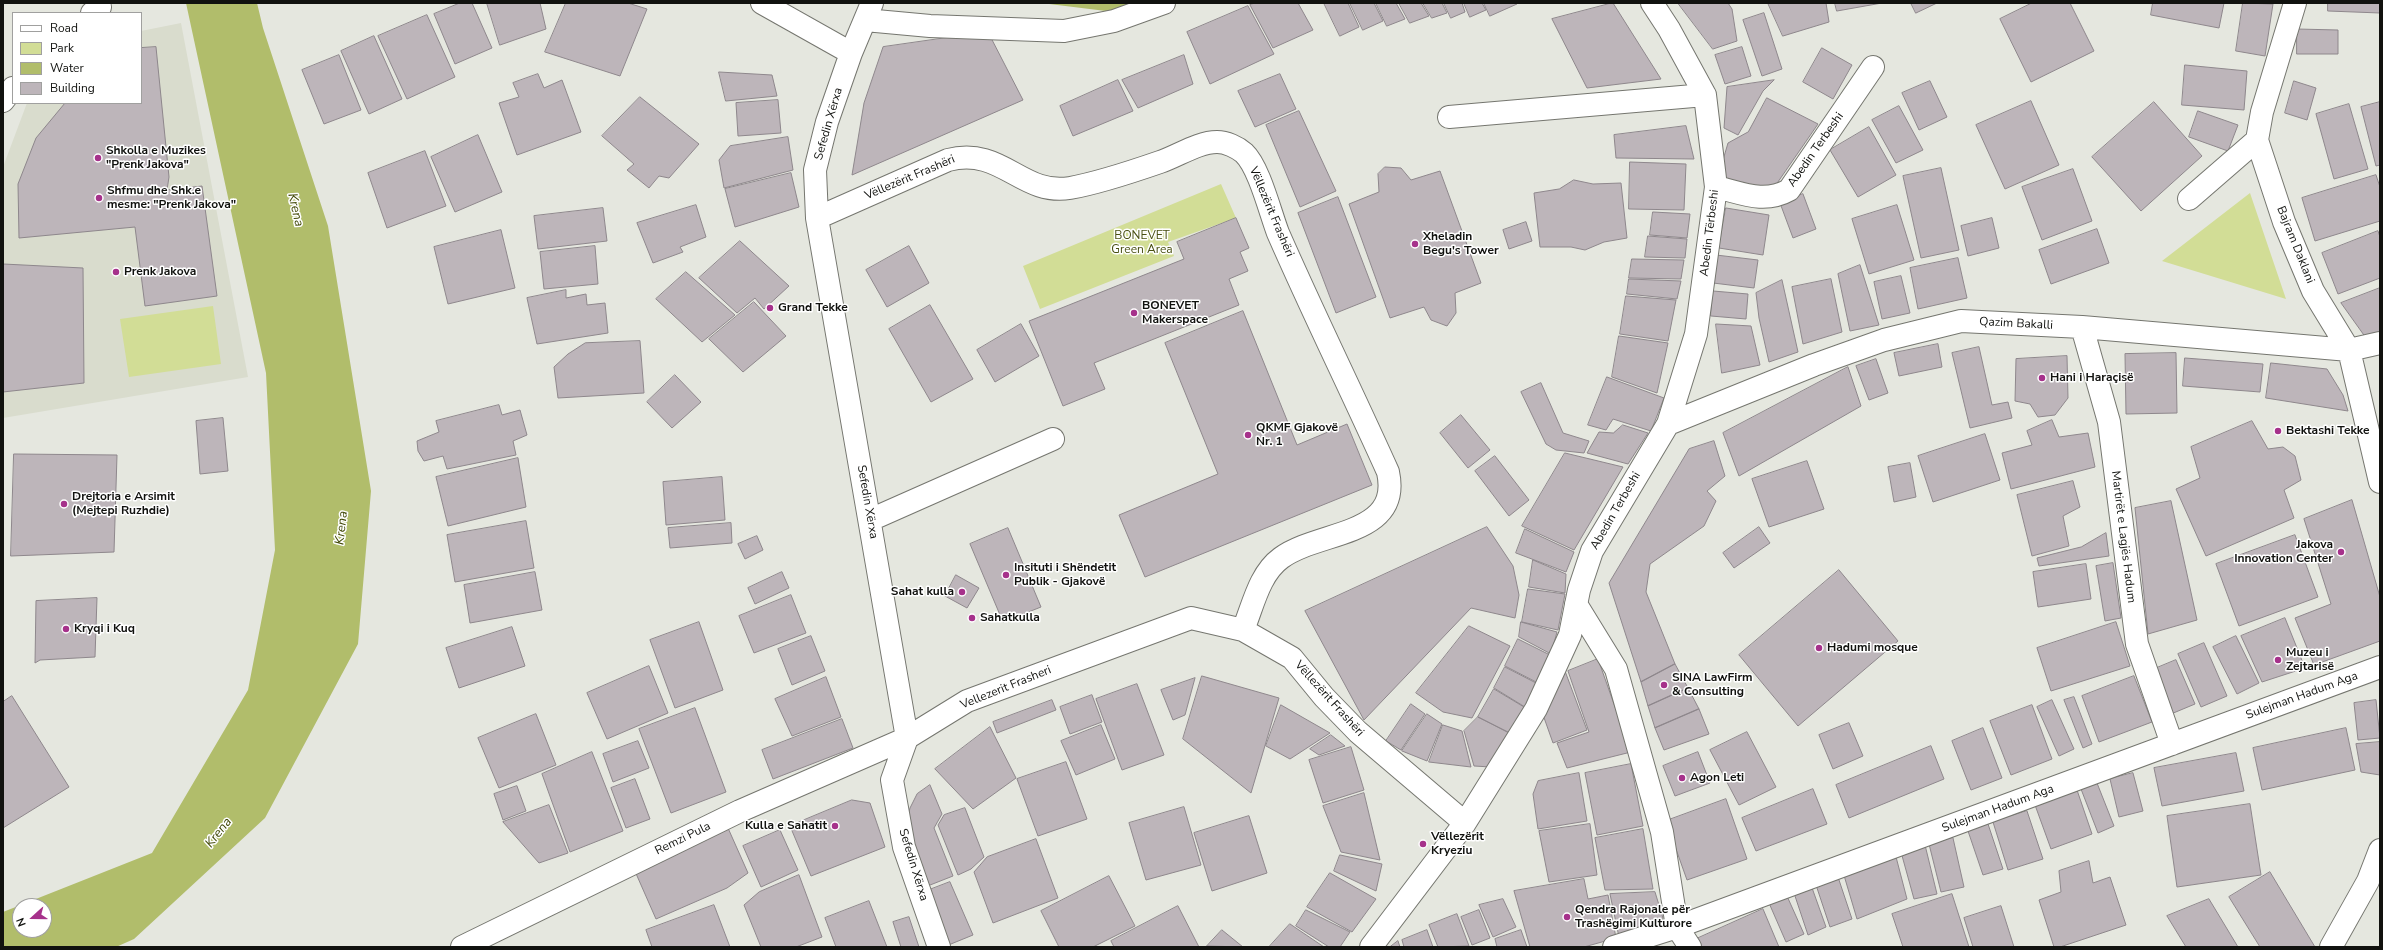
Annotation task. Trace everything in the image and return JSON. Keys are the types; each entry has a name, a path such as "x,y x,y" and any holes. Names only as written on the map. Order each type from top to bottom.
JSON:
{"street":[{"path":"762,3 851,54"},
{"path":"868,11 930,26 1064,31 1114,21 1164,3"},
{"name":"Abedin Tërbeshi","path":"1652,3 1669,28 1705,95 1716,187 1696,334 1668,424"},
{"name":"Bajram Daklani","path":"2295,3 2262,112 2257,140 2284,222 2313,290 2349,350 2380,482"},
{"name":"Sefedin Xërxa","path":"868,11 826,122 815,170 817,218 907,738 892,780 904,847 939,947"},
{"name":"Abedin Terbeshi","path":"1716,187 1764,198 1773,197 1789,190 1874,67"},
{"path":"3,101 12,89"},
{"path":"1449,117 1705,95"},
{"path":"2189,199 2257,140"},
{"name":"Vëllezërit Frashëri","path":"817,218 948,160 962,156 977,157 991,161 1037,186 1069,188 1160,162 1202,145 1216,142 1232,145 1244,154 1253,166 1278,232 1388,472 1391,486 1388,500 1381,513 1370,522 1291,552 1271,567 1264,577 1243,630"},
{"name":"Qazim Bakalli","path":"1668,424 1814,365 1884,340 1961,321 2082,327 2349,350 2380,343"},
{"name":"Martirët e Lagjës Hadum","path":"2082,327 2109,422 2137,644 2172,744"},
{"name":"Abedin Terbeshi","path":"1576,604 1592,551 1668,424"},
{"path":"870,520 1053,439"},
{"path":"1371,947 1465,823 1536,709 1570,635 1576,604"},
{"path":"1576,604 1616,669 1662,832 1677,927 1690,947"},
{"name":"Vëllezërit Frashëri","path":"1109,648 1191,618 1243,630 1292,658 1324,697 1358,732 1465,823"},
{"name":"Vellezerit Frasheri","path":"907,738 967,701 1109,648"},
{"name":"Sulejman Hadum Aga","path":"1614,947 1677,927 2380,667"},
{"name":"Remzi Pula","path":"462,947 740,811 907,738"},
{"path":"2331,947 2368,881 2380,850"}],"shaded area":[{"name":"Prenk Jakova","path":"181,23 248,377 3,418 3,167 27,104 142,104 142,31"}],"green space":[{"name":"BONEVET Green Area","path":"1221,184 1236,218 1168,242 1174,256 1040,309 1023,266"},
{"path":"2250,193 2286,299 2162,261"},
{"path":"213,306 221,364 129,377 120,319"}],"water":[{"name":"Krena","path":"186,3 257,3 263,28 328,226 371,491 358,644 265,818 134,939 116,947 3,947 3,912 12,908 12,938 52,938 52,898 38,898 152,853 248,690 275,550 266,373"},
{"path":"1041,3 1136,3 1114,12"}],"building":[{"path":"460,3 472,3 492,48 455,64 434,14"},
{"path":"487,3 540,3 546,29 500,45"},
{"path":"566,3 628,3 647,9 620,76 545,52"},
{"path":"1255,3 1298,3 1313,30 1273,48 1250,5"},
{"path":"1324,3 1348,3 1359,27 1340,36"},
{"path":"1350,3 1374,3 1383,21 1363,30"},
{"path":"1376,3 1396,3 1405,19 1387,26"},
{"path":"1399,3 1421,3 1429,16 1410,23"},
{"path":"1423,3 1442,3 1447,13 1432,18"},
{"path":"1444,3 1462,3 1465,12 1451,18"},
{"path":"1464,3 1482,3 1486,10 1470,17"},
{"path":"1484,3 1517,3 1517,4 1490,16"},
{"path":"1613,3 1661,79 1587,88 1552,19"},
{"path":"1678,3 1728,3 1732,9 1737,41 1713,49"},
{"path":"1768,3 1826,3 1829,22 1783,36"},
{"path":"1835,3 1882,3 1837,11"},
{"path":"1911,3 1937,3 1916,13"},
{"path":"2032,3 2070,3 2094,51 2031,82 2000,19"},
{"path":"2153,3 2224,3 2219,28 2151,15"},
{"path":"2243,3 2273,4 2265,56 2236,51"},
{"path":"2328,3 2380,3 2380,13 2328,11"},
{"path":"1248,6 1274,54 1210,84 1187,32"},
{"path":"1764,13 1782,69 1762,76 1743,20"},
{"path":"427,15 455,77 407,99 378,36"},
{"path":"2297,29 2338,30 2338,54 2297,54"},
{"path":"988,32 1023,100 852,175 864,103 883,47"},
{"path":"374,36 402,99 369,114 341,51"},
{"name":"Shkolla e Muzikes \"Prenk Jakova\"","path":"156,47 169,177 167,190 202,186 217,296 145,306 135,227 19,238 18,184 36,138 64,104 142,104 142,48"},
{"path":"1742,47 1751,76 1725,84 1715,55"},
{"path":"1822,48 1852,65 1833,99 1803,82"},
{"path":"339,55 361,110 324,124 302,70"},
{"path":"1184,55 1193,84 1138,108 1122,80"},
{"path":"2185,65 2247,71 2244,110 2182,105"},
{"path":"719,72 772,75 777,96 726,101"},
{"path":"538,74 544,88 562,80 581,132 517,155 499,103 519,97 513,83"},
{"path":"1280,74 1296,109 1255,127 1238,91"},
{"path":"1118,80 1133,111 1073,136 1060,106"},
{"path":"1774,80 1763,91 1738,135 1724,128 1727,87"},
{"path":"1930,81 1947,117 1919,130 1902,93"},
{"path":"2294,81 2316,88 2307,120 2285,113"},
{"path":"640,97 699,144 669,178 659,176 649,188 627,170 634,164 602,136"},
{"path":"1767,98 1818,124 1771,192 1724,181 1723,160 1728,143 1748,132"},
{"path":"778,100 781,133 738,136 736,103"},
{"path":"2031,101 2059,165 2005,189 1976,125"},
{"path":"2154,102 2202,156 2141,211 2092,157"},
{"path":"2380,102 2380,165 2376,166 2361,107"},
{"path":"2349,104 2368,169 2334,179 2316,114"},
{"path":"1899,106 1923,150 1896,163 1872,120"},
{"path":"1299,111 1336,191 1300,207 1266,125"},
{"path":"2198,111 2238,125 2228,151 2189,137"},
{"path":"1686,126 1694,159 1616,158 1614,135"},
{"path":"1869,127 1896,175 1858,197 1830,150"},
{"path":"478,135 502,192 455,212 431,157"},
{"path":"788,137 793,170 724,188 719,160 730,146"},
{"path":"425,151 446,206 387,228 368,173"},
{"path":"1630,162 1686,164 1684,210 1629,209"},
{"name":"Xheladin Begu's Tower","path":"1385,167 1401,168 1411,180 1440,171 1481,283 1455,293 1456,313 1447,326 1431,320 1424,307 1390,318 1349,204 1379,192 1378,174"},
{"path":"1941,168 1959,250 1921,258 1903,176"},
{"path":"2073,169 2092,221 2042,240 2022,187"},
{"path":"791,173 799,207 735,227 725,189"},
{"path":"2376,175 2380,187 2380,221 2315,241 2302,198"},
{"path":"1574,180 1593,184 1621,183 1627,238 1604,242 1585,250 1571,247 1540,247 1534,193 1559,189"},
{"path":"1803,194 1816,229 1793,238 1780,203"},
{"path":"1338,197 1376,297 1336,313 1298,213"},
{"path":"696,205 706,237 680,247 683,252 653,263 637,223"},
{"path":"1897,205 1914,260 1869,274 1852,219"},
{"path":"603,208 607,241 538,249 534,216"},
{"path":"1726,208 1769,215 1763,255 1719,248"},
{"path":"1653,212 1690,214 1687,238 1650,235"},
{"name":"BONEVET Makerspace","path":"1236,218 1249,248 1240,252 1248,271 1229,279 1239,305 1094,363 1105,389 1063,406 1029,321 1184,259 1177,242"},
{"path":"1992,218 1999,248 1968,256 1961,226"},
{"path":"1526,222 1532,241 1509,249 1503,230"},
{"path":"2097,229 2109,263 2051,284 2039,250"},
{"path":"501,230 515,288 448,304 434,247"},
{"path":"2378,231 2380,237 2380,278 2338,294 2322,253"},
{"path":"1648,236 1687,239 1685,258 1645,257"},
{"path":"740,241 789,286 764,309 755,298 737,313 699,278"},
{"path":"595,246 598,284 544,289 540,252"},
{"path":"909,246 929,283 887,307 866,270"},
{"path":"1716,255 1758,260 1754,288 1713,283"},
{"path":"1958,258 1967,298 1918,309 1910,268"},
{"path":"1632,259 1684,260 1681,279 1629,278"},
{"path":"3,264 83,268 84,383 3,392"},
{"path":"1860,265 1879,325 1850,331 1838,274"},
{"path":"686,272 735,315 702,342 656,299"},
{"path":"1901,276 1910,313 1882,319 1874,282"},
{"path":"1629,279 1681,281 1677,299 1627,294"},
{"path":"1831,279 1842,332 1803,344 1792,287"},
{"path":"1782,280 1798,352 1769,362 1759,318 1756,293"},
{"path":"2380,288 2380,334 2366,338 2341,303"},
{"path":"566,290 566,298 586,294 587,305 605,303 608,333 537,344 527,298"},
{"path":"1713,291 1748,294 1746,319 1711,316"},
{"path":"1626,296 1676,300 1668,341 1620,334"},
{"path":"754,302 786,336 743,372 709,339"},
{"path":"930,305 973,379 931,402 889,329"},
{"name":"QKMF Gjakovë Nr. 1","path":"1243,311 1297,445 1347,424 1372,485 1145,577 1119,515 1218,474 1165,343"},
{"path":"1021,324 1039,356 995,382 977,350"},
{"path":"1716,324 1751,326 1760,365 1722,373"},
{"path":"1619,336 1668,343 1657,393 1612,377"},
{"path":"640,341 644,393 558,398 554,367 568,354 585,343"},
{"path":"1938,344 1942,367 1899,376 1894,353"},
{"path":"1979,347 1992,405 2008,402 2012,418 1970,428 1952,353"},
{"path":"2176,353 2177,413 2126,414 2125,354"},
{"name":"Hani i Haraçisë","path":"2067,356 2068,398 2055,415 2038,417 2030,404 2015,401 2016,359"},
{"path":"2185,358 2263,364 2260,392 2183,386"},
{"path":"1876,359 1888,393 1869,400 1856,366"},
{"path":"2271,363 2327,369 2343,395 2348,411 2266,398"},
{"path":"1848,367 1861,406 1739,476 1723,433"},
{"path":"675,375 701,402 672,428 647,402"},
{"path":"1607,377 1664,398 1651,431 1613,419 1606,430 1588,425"},
{"path":"1541,383 1563,433 1589,441 1584,453 1556,450 1546,444 1521,392"},
{"path":"499,405 502,415 520,410 527,435 513,441 516,455 447,469 443,456 424,461 418,451 417,441 439,432 436,421"},
{"path":"1461,415 1490,450 1468,468 1440,433"},
{"path":"223,418 228,471 200,474 196,421"},
{"path":"2052,420 2059,437 2088,433 2095,467 2011,489 2002,453 2032,445 2027,431"},
{"path":"2252,421 2268,449 2283,447 2295,456 2301,480 2284,490 2294,518 2206,556 2176,489 2200,478 2191,447"},
{"path":"1623,425 1648,433 1628,464 1587,453 1599,432 1613,433"},
{"path":"1985,434 2000,480 1933,502 1918,456"},
{"path":"1714,441 1725,476 1707,491 1716,501 1704,526 1650,564 1646,592 1675,664 1641,682 1609,583 1689,449"},
{"path":"1565,453 1623,467 1574,550 1522,526"},
{"name":"Drejtoria e Arsimit (Mejtepi Ruzhdie)","path":"14,454 117,455 114,552 11,556"},
{"path":"1495,456 1529,500 1509,516 1475,471"},
{"path":"518,458 526,507 448,526 436,477"},
{"path":"1807,461 1824,509 1769,527 1752,479"},
{"path":"1910,463 1916,497 1894,502 1888,467"},
{"path":"722,477 725,520 666,525 663,482"},
{"path":"2073,481 2080,507 2063,516 2069,546 2032,556 2017,495"},
{"name":"Jakova Innovation Center","path":"2352,500 2380,597 2380,641 2314,665 2295,618 2331,604 2304,519"},
{"path":"2171,501 2197,620 2148,634 2135,508"},
{"path":"526,521 534,568 455,582 447,535"},
{"path":"731,523 732,543 670,548 668,528"},
{"path":"1487,527 1513,566 1519,595 1515,618 1471,608 1364,720 1305,611"},
{"path":"1759,527 1770,543 1734,568 1723,553"},
{"name":"Insituti i Shëndetit Publik - Gjakovë","path":"1008,528 1041,607 1003,622 970,544"},
{"path":"1525,529 1574,552 1566,572 1516,553"},
{"path":"2106,533 2109,556 2039,566 2037,558 2081,547"},
{"path":"2295,535 2318,597 2239,626 2216,564"},
{"path":"757,536 763,550 745,559 738,544"},
{"path":"1533,560 1566,574 1565,593 1529,587"},
{"path":"2113,563 2121,618 2105,621 2096,566"},
{"path":"2086,564 2091,599 2038,607 2033,572"},
{"name":"Hadumi mosque","path":"1839,570 1898,641 1798,726 1739,655"},
{"path":"535,572 542,610 470,623 464,585"},
{"path":"782,572 789,588 755,604 748,588"},
{"name":"Sahat kulla","path":"956,575 979,588 967,608 945,596"},
{"path":"1528,589 1565,594 1558,630 1522,622"},
{"path":"791,595 806,633 754,653 739,616"},
{"name":"Kryqi i Kuq","path":"97,598 95,657 40,660 35,663 36,601"},
{"path":"2285,618 2305,668 2262,682 2241,636"},
{"path":"699,622 723,690 675,708 650,640"},
{"path":"1521,622 1557,632 1551,654 1519,637"},
{"path":"2116,622 2130,666 2051,691 2037,648"},
{"path":"1469,626 1510,646 1472,718 1443,712 1416,693"},
{"path":"512,627 525,666 459,688 446,648"},
{"path":"811,636 825,671 792,685 778,649"},
{"path":"2236,636 2259,683 2237,694 2213,647"},
{"path":"1518,639 1552,656 1538,683 1505,666"},
{"path":"2204,643 2227,696 2201,707 2178,654"},
{"path":"1598,659 1631,752 1567,768 1557,743 1589,732 1568,671"},
{"path":"2176,660 2195,704 2171,714 2152,670"},
{"name":"SINA LawFirm & Consulting","path":"1675,664 1688,688 1648,706 1641,682"},
{"path":"649,666 668,713 607,739 587,693"},
{"path":"1505,667 1538,684 1525,707 1494,688"},
{"path":"1565,671 1587,730 1553,743 1542,712"},
{"path":"1202,676 1279,698 1251,793 1183,739"},
{"path":"2134,676 2152,722 2099,742 2082,696"},
{"path":"826,677 841,717 792,736 775,699"},
{"path":"1195,678 1185,715 1173,720 1161,690"},
{"path":"1137,684 1164,755 1122,770 1096,699"},
{"path":"1688,688 1699,709 1655,728 1648,706"},
{"path":"1494,689 1524,707 1510,733 1478,717"},
{"path":"1092,695 1102,722 1070,734 1060,707"},
{"path":"12,696 69,787 3,828 3,702"},
{"path":"2074,697 2092,744 2083,748 2064,700"},
{"path":"1052,700 1056,710 997,733 993,722"},
{"path":"2052,700 2074,749 2059,756 2037,707"},
{"path":"2376,700 2380,738 2358,740 2354,703"},
{"path":"1411,704 1425,714 1401,750 1386,741"},
{"path":"1281,705 1330,733 1290,759 1266,746"},
{"path":"2032,705 2052,759 2011,775 1990,721"},
{"path":"695,708 726,792 671,813 639,729"},
{"path":"1699,709 1709,734 1664,750 1655,728"},
{"path":"536,714 556,765 499,788 478,738"},
{"path":"1427,714 1442,724 1427,761 1402,751"},
{"path":"1478,717 1511,734 1491,767 1474,766 1464,731"},
{"path":"842,719 853,748 773,779 762,750"},
{"path":"1849,723 1863,756 1833,769 1819,735"},
{"path":"1101,725 1115,759 1076,775 1061,741"},
{"path":"1443,725 1462,731 1471,767 1429,762"},
{"path":"990,727 1016,778 973,809 935,769"},
{"path":"1983,728 2002,778 1971,790 1952,741"},
{"path":"2346,728 2355,770 2262,790 2253,748"},
{"path":"1747,732 1776,787 1739,805 1710,750"},
{"path":"1331,735 1345,746 1319,755 1310,749"},
{"path":"638,741 649,768 613,782 603,754"},
{"path":"2380,742 2380,775 2361,772 2356,744"},
{"path":"1931,746 1944,779 1849,818 1836,785"},
{"path":"1351,747 1364,790 1323,803 1309,760"},
{"path":"592,752 623,831 570,852 542,774"},
{"path":"1698,752 1710,783 1675,796 1663,766"},
{"path":"2236,753 2244,791 2162,806 2154,768"},
{"path":"1066,762 1087,819 1038,836 1017,779"},
{"path":"1631,764 1643,826 1597,835 1585,773"},
{"path":"1579,773 1587,821 1538,829 1533,794 1538,781"},
{"path":"2133,773 2143,811 2119,817 2110,779"},
{"path":"635,779 650,819 626,828 611,788"},
{"path":"2097,783 2114,826 2098,833 2081,789"},
{"path":"930,785 942,814 934,828 953,876 925,887 907,820 910,808 917,794"},
{"path":"517,786 526,811 503,820 494,794"},
{"path":"1813,789 1827,824 1756,851 1742,818"},
{"path":"2077,790 2092,834 2051,849 2035,805"},
{"path":"1364,793 1380,860 1341,852 1323,806"},
{"path":"1726,799 1747,859 1687,880 1666,821"},
{"path":"852,800 870,803 885,847 811,876 790,826"},
{"path":"2250,804 2261,875 2177,887 2167,816"},
{"path":"549,805 568,853 539,863 503,822"},
{"path":"1184,807 1201,865 1146,880 1129,823"},
{"path":"965,808 984,857 971,869 958,875 938,825 944,815"},
{"path":"2027,811 2043,859 2008,870 1993,822"},
{"path":"1249,816 1267,873 1212,891 1194,833"},
{"path":"1590,824 1597,875 1549,882 1539,831"},
{"path":"1988,824 2003,869 1983,875 1968,831"},
{"path":"728,828 748,873 727,888 656,919 634,869"},
{"path":"1643,829 1653,889 1605,890 1595,838"},
{"path":"780,830 798,870 761,887 743,846"},
{"path":"1953,838 1964,887 1941,892 1929,844"},
{"path":"1036,839 1058,898 993,923 974,872 987,857"},
{"path":"1925,845 1937,894 1914,899 1901,852"},
{"path":"1895,853 1907,899 1857,919 1843,872"},
{"path":"1340,855 1382,864 1376,891 1334,871"},
{"path":"2089,861 2093,883 2110,877 2126,925 2060,947 2054,947 2039,900 2061,892 2059,871"},
{"path":"2270,872 2315,947 2260,947 2229,897"},
{"path":"1330,873 1376,899 1352,932 1307,907"},
{"path":"1837,874 1852,919 1830,927 1815,882"},
{"path":"799,875 822,937 796,947 761,947 744,905 759,892"},
{"path":"1109,876 1135,926 1093,947 1059,947 1041,911"},
{"name":"Qendra Rajonale për Trashëgimi Kulturore","path":"1584,879 1588,899 1608,895 1616,938 1584,947 1530,947 1514,891"},
{"path":"950,882 973,935 946,946 924,892"},
{"path":"1811,885 1826,927 1808,935 1794,893"},
{"path":"1655,892 1663,918 1619,937 1610,894"},
{"path":"1952,894 1969,947 1903,947 1892,914"},
{"path":"1787,896 1804,934 1786,942 1769,903"},
{"path":"1503,899 1516,927 1493,937 1479,905"},
{"path":"2209,899 2238,947 2186,947 2167,916"},
{"path":"869,901 887,947 836,947 825,918"},
{"path":"714,905 730,947 652,947 646,930"},
{"path":"1178,906 1199,947 1114,947 1111,941"},
{"path":"2001,906 2014,947 1973,947 1964,918"},
{"path":"1763,909 1779,947 1699,947 1694,940"},
{"path":"1306,910 1350,932 1340,947 1329,947 1296,926"},
{"path":"1479,910 1490,938 1472,945 1461,917"},
{"path":"1457,914 1469,946 1438,947 1429,925"},
{"path":"909,917 919,947 901,947 893,922"},
{"path":"1290,924 1324,947 1269,947"},
{"path":"1222,930 1243,947 1207,946"},
{"path":"1427,930 1433,947 1404,947 1402,940"},
{"path":"1521,930 1527,947 1497,947 1495,939"},
{"path":"1398,941 1400,947 1390,947"}],"place":[{"name":"Shkolla e Muzikes \"Prenk Jakova\"","path":"98,158"},
{"name":"Shfmu dhe Shk.e mesme: \"Prenk Jakova\"","path":"99,198"},
{"name":"Xheladin Begu's Tower","path":"1415,244"},
{"name":"Prenk Jakova","path":"116,272"},
{"name":"Grand Tekke","path":"770,308"},
{"name":"BONEVET Makerspace","path":"1134,313"},
{"name":"Hani i Haraçisë","path":"2042,378"},
{"name":"Bektashi Tekke","path":"2278,431"},
{"name":"QKMF Gjakovë Nr. 1","path":"1248,435"},
{"name":"Drejtoria e Arsimit (Mejtepi Ruzhdie)","path":"64,504"},
{"name":"Jakova Innovation Center","path":"2341,552"},
{"name":"Insituti i Shëndetit Publik - Gjakovë","path":"1006,575"},
{"name":"Sahat kulla","path":"962,592"},
{"name":"Sahatkulla","path":"972,618"},
{"name":"Kryqi i Kuq","path":"66,629"},
{"name":"Hadumi mosque","path":"1819,648"},
{"name":"Muzeu i Zejtarisë","path":"2278,660"},
{"name":"SINA LawFirm & Consulting","path":"1664,685"},
{"name":"Agon Leti","path":"1682,778"},
{"name":"Kulla e Sahatit","path":"835,826"},
{"name":"Vëllezërit Kryeziu","path":"1423,844"},
{"name":"Qendra Rajonale për Trashëgimi Kulturore","path":"1567,917"}]}
